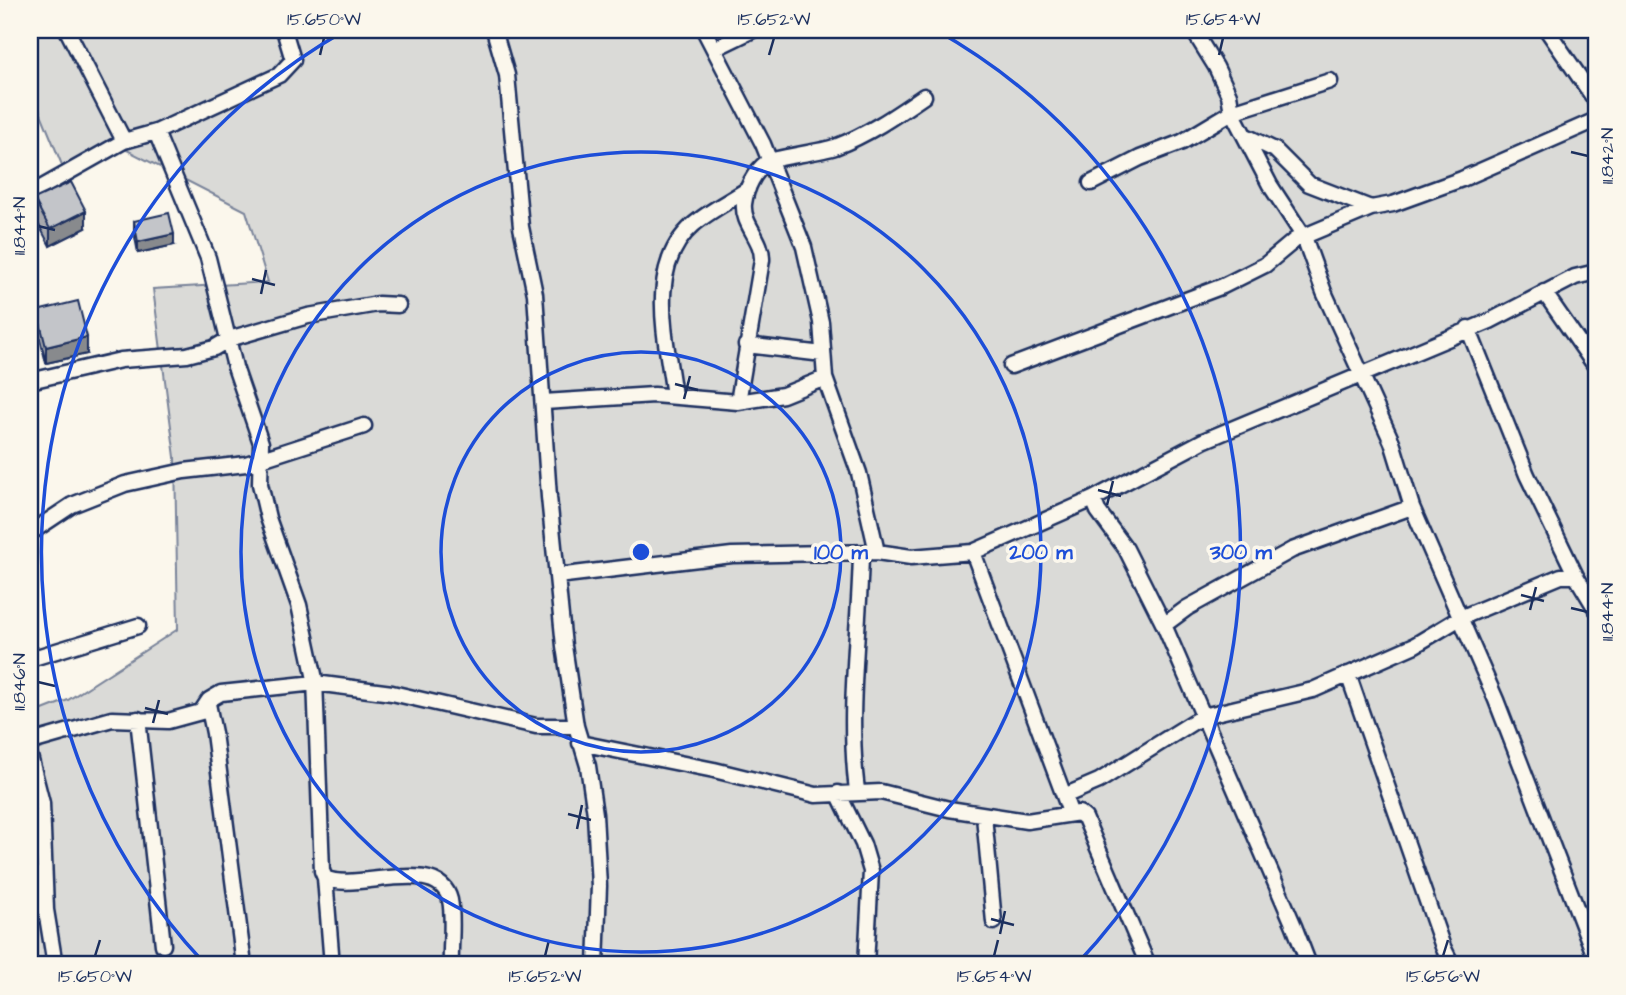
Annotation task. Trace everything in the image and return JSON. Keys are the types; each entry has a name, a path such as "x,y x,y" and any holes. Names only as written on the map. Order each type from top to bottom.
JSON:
{"street":[{"path":"67,30 124,141"},
{"path":"30,194 124,141 156,132 279,75 289,68 293,52 284,30"},
{"path":"494,30 510,95 522,227 535,294 557,576 576,726 588,766 596,838 600,907 596,965"},
{"path":"704,30 769,160 804,247 821,321 825,378 859,473 877,552"},
{"path":"715,49 753,30"},
{"path":"1193,30 1216,66 1229,95 1232,112 1288,215 1304,237 1324,292 1392,442 1412,507 1496,700 1596,959"},
{"path":"1547,30 1596,101"},
{"path":"1091,183 1140,158 1182,142 1232,112 1330,81"},
{"path":"738,402 762,253 745,213 748,189 755,172 769,160 807,156 852,140 924,96"},
{"path":"1011,366 1223,286 1265,265 1286,245 1371,208 1393,204 1462,179 1596,120"},
{"path":"156,132 197,227 261,443 260,484 299,605 316,683 322,871 325,878 332,965"},
{"path":"1246,136 1284,157 1309,184 1371,208"},
{"path":"674,396 663,290 668,259 694,224 748,189"},
{"path":"557,576 732,555 861,555 877,552 911,557 973,552 1093,499 1203,442 1490,321 1575,277 1596,272"},
{"path":"1544,292 1596,367"},
{"path":"30,381 121,360 187,355 214,348 229,339 308,316 378,304 398,305"},
{"path":"1468,328 1527,475 1576,576 1596,609"},
{"path":"746,345 823,354"},
{"path":"544,402 674,396 738,402 783,395 825,378"},
{"path":"30,533 72,505 125,484 184,471 246,464 364,426"},
{"path":"1093,499 1098,512 1126,549 1164,625 1309,965"},
{"path":"1164,625 1187,608 1292,550 1412,507"},
{"path":"973,552 1070,812"},
{"path":"858,791 851,715 859,640 861,555"},
{"path":"1064,796 1121,768 1203,716 1313,690 1415,645 1460,618 1561,576 1576,576"},
{"path":"30,659 138,626"},
{"path":"1348,674 1452,965"},
{"path":"30,746 35,741 97,721 168,721 201,712 209,700 221,693 316,683 392,693 536,726 576,726"},
{"path":"208,704 244,965"},
{"path":"138,719 163,945"},
{"path":"580,743 714,770 816,795 858,791 901,795 984,816 1035,821 1070,812 1085,817 1148,965"},
{"path":"30,756 42,803 46,910 55,965"},
{"path":"838,793 863,844 871,871 866,965"},
{"path":"984,816 993,922"},
{"path":"325,878 342,883 424,877 444,888 450,900 451,965"}],"shaded area":[{"path":"44,30 1596,30 1596,965 30,965 30,715 68,700 178,629 175,457 153,289 268,282 246,211 125,149 62,165 30,87 30,38"}],"building":[{"path":"71,182 86,211 50,229 34,199"},
{"path":"169,213 174,234 138,242 134,221"},
{"path":"78,301 87,337 46,347 37,311"}]}
